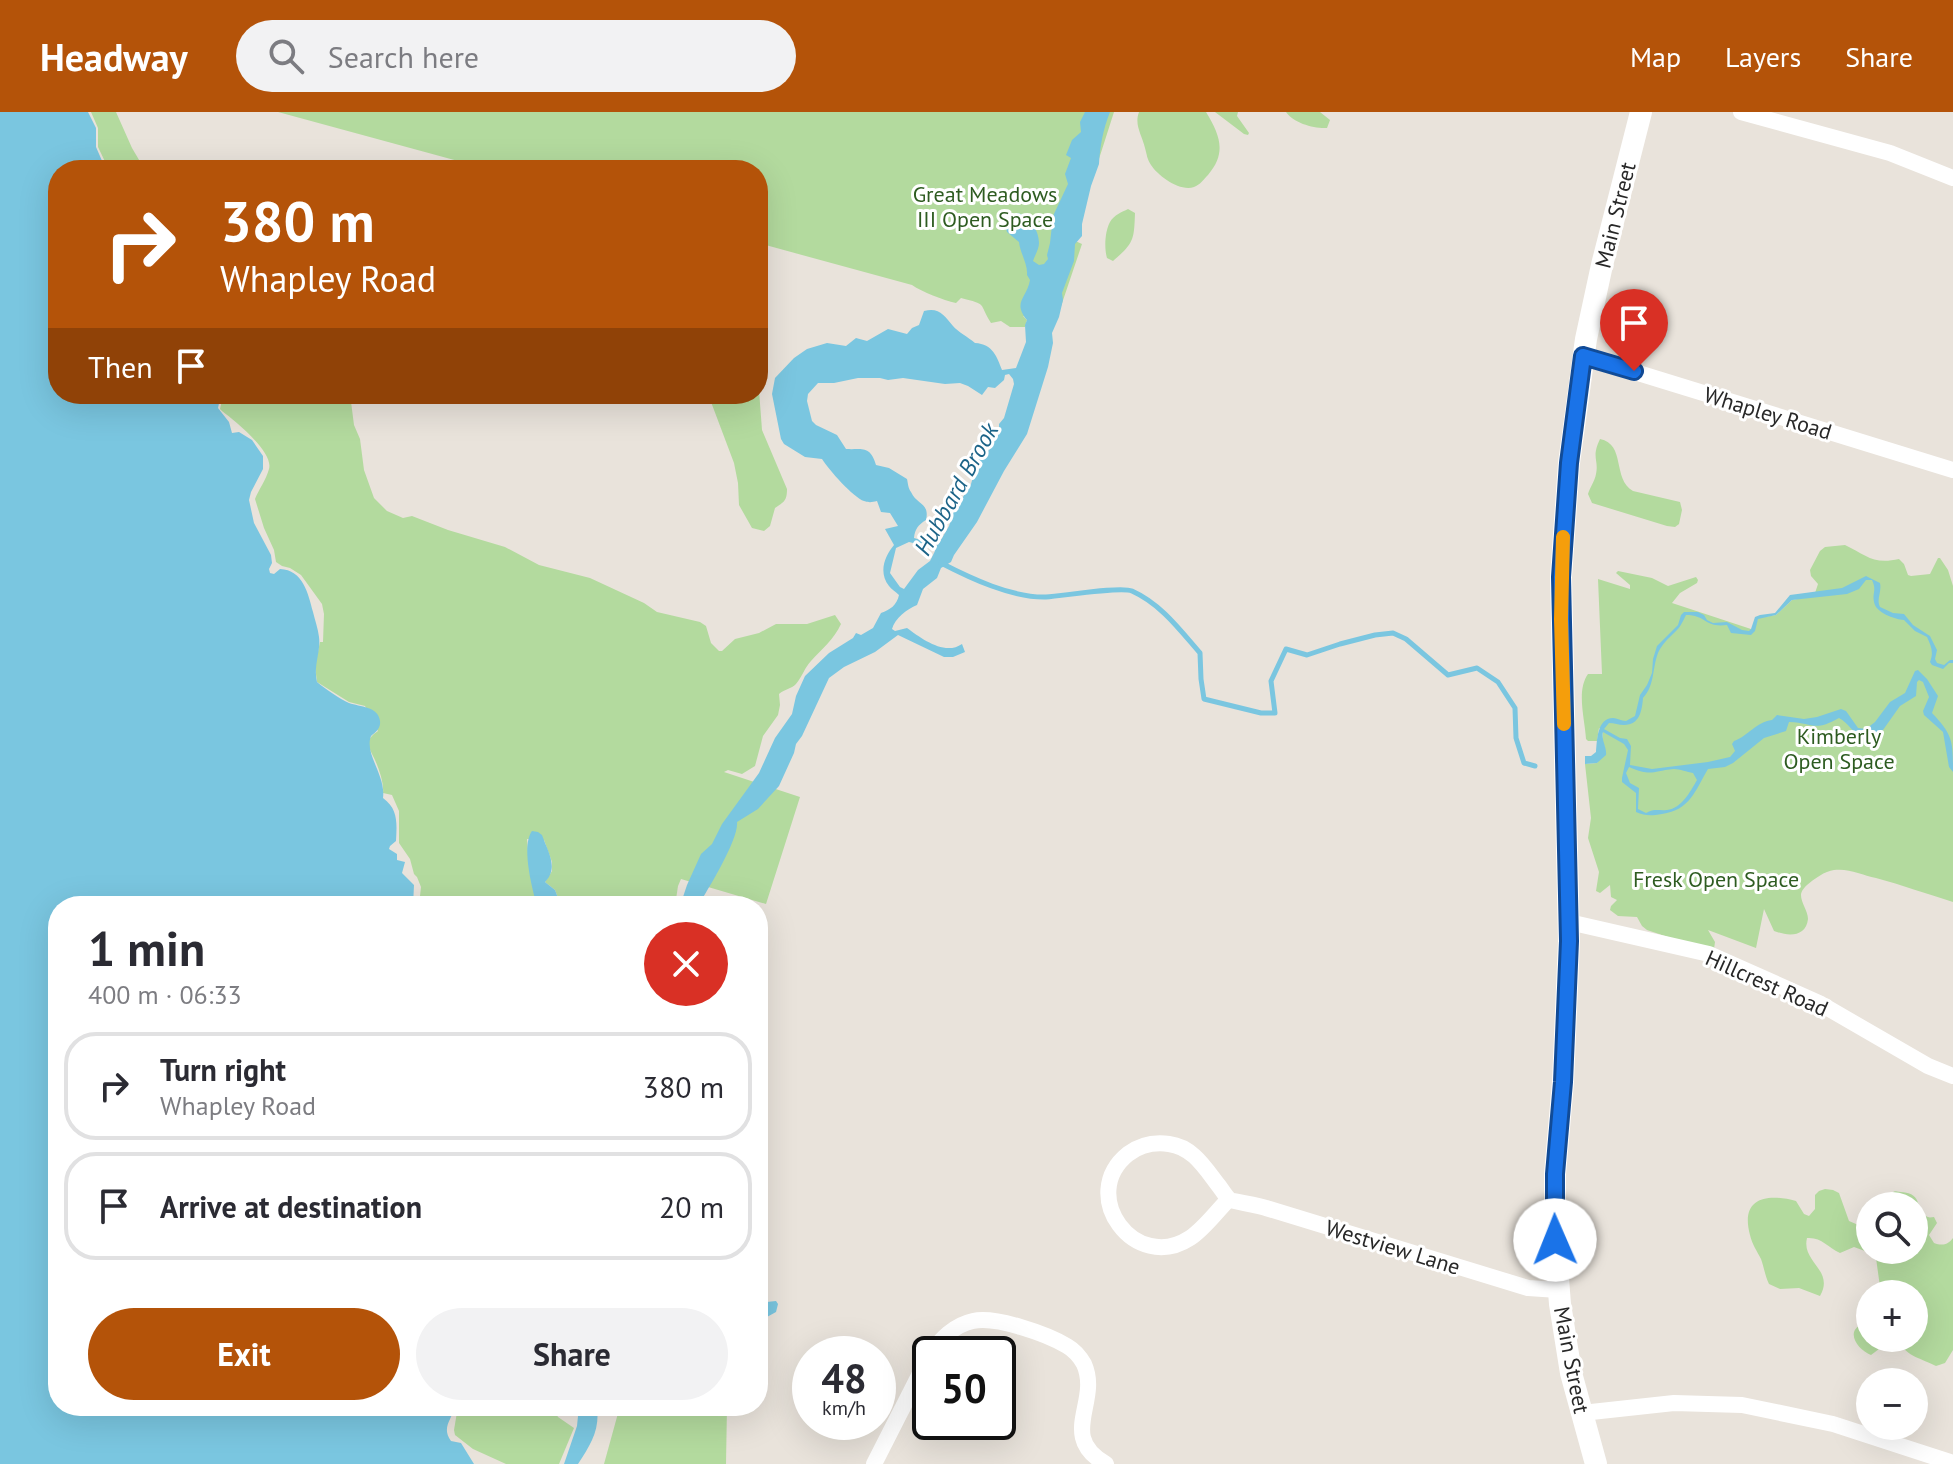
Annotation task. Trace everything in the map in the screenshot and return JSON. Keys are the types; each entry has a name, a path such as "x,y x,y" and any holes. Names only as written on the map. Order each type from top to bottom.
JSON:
{"main road":[{"name":"Main Street","path":"1596,1464 1571,1373 1558,1290 1555,1240 1555,1174 1565,1041 1569,922 1561,577 1569,463 1583,356 1602,265 1641,112"}],"street":[{"path":"1741,112 1890,153 1953,178"},
{"name":"Whapley Road","path":"1583,356 1953,470"},
{"name":"Hillcrest Road","path":"1569,922 1709,954 1819,1003 1928,1066 1953,1076"},
{"path":"1164,1143 1194,1155 1229,1199 1188,1239 1168,1247 1157,1247 1136,1241 1119,1227 1108,1196 1112,1175 1124,1157 1143,1146 1164,1143"},
{"name":"Westview Lane","path":"1229,1199 1528,1288 1558,1290"},
{"path":"946,1336 954,1329 977,1320 992,1321 1024,1329 1074,1351 1083,1364 1088,1380 1082,1436 1091,1453 1106,1464"},
{"path":"874,1464 912,1389"},
{"path":"1582,1413 1674,1403 1742,1405 1833,1424 1953,1463"}],"green space":[{"path":"91,112 116,112 139,160 104,160 98,147 98,128"},
{"name":"Great Meadows III Open Space","path":"278,112 1114,112 1073,240 1082,244 1055,324 1023,316 1027,320 1025,327 1010,327 1001,321 991,323 981,305 975,302 961,298 956,303 951,302 912,285 768,246 768,160 454,160"},
{"path":"1139,112 1206,112 1218,136 1219,151 1214,167 1200,183 1194,187 1182,187 1154,169 1139,130"},
{"path":"1215,112 1238,112 1237,116 1248,135 1244,134"},
{"path":"1286,112 1320,112 1330,120 1327,128 1317,127 1299,122"},
{"path":"1128,209 1135,213 1133,235 1129,245 1113,261 1106,254 1107,230 1114,217"},
{"path":"221,404 351,404 364,470 374,498 387,511 403,518 412,516 505,547 539,565 590,578 657,612 700,622 706,626 711,643 719,651 735,639 759,633 776,624 807,624 835,615 841,624 828,644 809,663 796,684 779,694 778,715 763,736 755,766 742,774 728,770 724,772 800,797 768,898 739,896 681,879 676,896 557,896 545,882 552,871 552,862 544,840 527,839 535,896 420,896 421,887 410,859 399,843 399,811 392,795 383,793 381,776 369,748 370,738 378,731 365,706 349,702 317,682 315,666 320,642 323,642 322,604 301,575 276,562 255,499 269,469 266,454 220,409"},
{"path":"712,404 760,404 762,430 787,489 786,499 775,508 770,526 764,531 752,528 739,505 734,463"},
{"path":"1600,439 1613,448 1623,479 1633,491 1680,502 1679,524 1667,526 1592,503 1588,494 1597,469 1596,450"},
{"name":"Kimberly Open Space","path":"1845,545 1876,560 1899,559 1911,576 1930,574 1940,558 1953,586 1953,902 1855,872 1831,871 1813,880 1802,892 1808,919 1804,930 1795,934 1774,931 1764,909 1756,948 1708,930 1715,942 1714,949 1689,944 1647,930 1637,917 1618,916 1610,910 1617,900 1611,897 1610,885 1600,893 1596,891 1599,872 1588,838 1591,818 1585,764 1597,763 1605,747 1603,731 1599,728 1597,741 1586,739 1582,705 1582,689 1588,674 1602,674 1598,579 1630,589 1630,585 1616,573 1618,571 1652,578 1668,586 1696,577 1697,583 1680,593 1672,603 1754,630 1758,618 1776,615 1792,600 1814,596 1818,584 1810,570 1820,551 1825,547"},
{"path":"1825,1189 1839,1193 1849,1221 1856,1224 1856,1248 1840,1253 1821,1241 1807,1238 1809,1254 1823,1279 1820,1296 1799,1288 1780,1289 1769,1284 1750,1235 1748,1223 1752,1206 1766,1198 1785,1199 1796,1201 1804,1214 1809,1216 1815,1209 1815,1195"},
{"path":"1928,1217 1934,1217 1937,1223 1929,1235 1934,1243 1945,1244 1953,1238 1953,1350 1945,1363 1936,1366 1908,1352 1928,1352 1928,1280 1879,1280 1877,1264 1928,1264"},
{"path":"456,1416 557,1416 574,1428 559,1464 506,1464 473,1449 455,1435"},
{"path":"617,1416 727,1416 726,1464 604,1464"}],"water":[{"path":"0,112 88,112 96,128 96,147 102,160 48,160 48,404 219,404 218,408 229,422 232,433 239,432 252,440 263,456 263,469 249,500 254,523 271,555 270,573 288,570 299,578 306,590 319,637 317,682 345,701 368,708 379,716 380,726 371,736 370,750 381,781 383,798 396,816 396,841 389,849 397,854 397,860 405,862 402,873 414,885 413,896 48,896 48,1416 451,1416 447,1427 448,1436 451,1441 461,1443 474,1464 0,1464"},
{"path":"1085,112 1110,112 1082,224 1082,236 1075,244 1074,261 1052,333 1048,367 1027,434 951,562 941,568 937,578 923,589 917,605 902,614 892,629 907,628 941,647 962,644 965,652 944,657 898,635 829,678 779,786 758,809 737,822 728,852 704,896 683,896 701,854 712,844 722,824 759,773 775,738 792,714 805,676 856,633 861,635 873,628 881,613 893,607 899,595 886,581 883,570 894,545 885,529 898,526 890,513 881,512 877,501 866,502 854,495 822,459 805,457 784,444 772,394 775,378 807,349 827,343 846,346 856,338 867,341 888,329 907,334 919,325 924,311 929,310 941,313 960,332 990,349 1002,370 1016,368 1026,342 1027,320 1021,304 1030,280 1019,242 1007,232 1004,222 1017,213 1029,220 1039,243 1033,261 1044,264 1048,259 1053,216 1068,184 1065,174 1071,158 1066,155 1072,140 1081,132 1080,122","holes":["1009,374 1013,379 999,433 990,449 978,460 971,484 938,545 914,538 927,514 925,507 910,490 907,479 889,468 876,465 868,451 846,449 837,435 812,421 807,401 808,394 818,383 858,378 960,383 982,395 988,387 995,388 1005,375","909,542 935,551 930,561 918,570 904,589 900,587 890,573 896,548"]},
{"path":"1866,576 1880,583 1880,607 1904,614 1913,625 1930,636 1937,650 1937,663 1944,665 1953,660 1953,663 1943,669 1932,665 1932,649 1927,637 1904,620 1878,609 1874,602 1872,580 1866,580 1859,589 1847,594 1792,600 1776,615 1758,619 1751,635 1731,633 1727,625 1714,625 1686,615 1658,653 1651,682 1637,720 1624,725 1609,723 1604,729 1627,739 1631,746 1630,765 1652,769 1708,762 1730,757 1735,751 1734,741 1777,715 1804,719 1841,709 1858,728 1866,729 1890,702 1905,693 1918,670 1938,696 1932,713 1950,739 1953,772 1949,767 1943,732 1924,715 1929,697 1923,682 1919,680 1916,696 1900,706 1878,737 1862,739 1839,718 1819,726 1789,722 1786,731 1764,738 1733,763 1708,769 1691,798 1671,812 1651,815 1636,812 1636,793 1622,782 1628,750 1624,744 1603,732 1606,755 1597,763 1585,764 1585,756 1596,752 1599,731 1604,722 1613,718 1626,721 1635,716 1640,695 1652,673 1657,646 1678,625 1684,612 1698,612 1713,623 1727,622 1749,631 1755,617 1775,613 1790,595 1842,588","holes":["1629,767 1643,772 1679,769 1693,773 1697,780 1677,806 1646,813 1638,809 1639,788 1630,783 1626,773"]},
{"path":"532,831 542,835 552,865 545,882 557,896 534,896 527,857"},
{"path":"776,1301 778,1304 776,1312 768,1316 768,1302"},
{"path":"578,1416 598,1416 591,1443 578,1464 564,1464"}],"waterway":[{"name":"Hubbard Brook","path":"941,563 992,586 1019,594 1046,597 1132,591 1161,610 1200,653 1204,699 1261,713 1275,713 1271,681 1286,649 1307,655 1375,635 1393,633 1406,639 1448,675 1477,668 1498,682 1515,708 1516,738 1524,763 1535,766"}],"slow traffic":[{"path":"1563,537 1561,619 1564,724"}],"route":[{"path":"1555,1240 1555,1174 1563,1082 1569,941 1561,619 1569,463 1583,356 1634,371"}],"park label":[{"name":"Fresk Open Space","path":"1716,879"}]}
